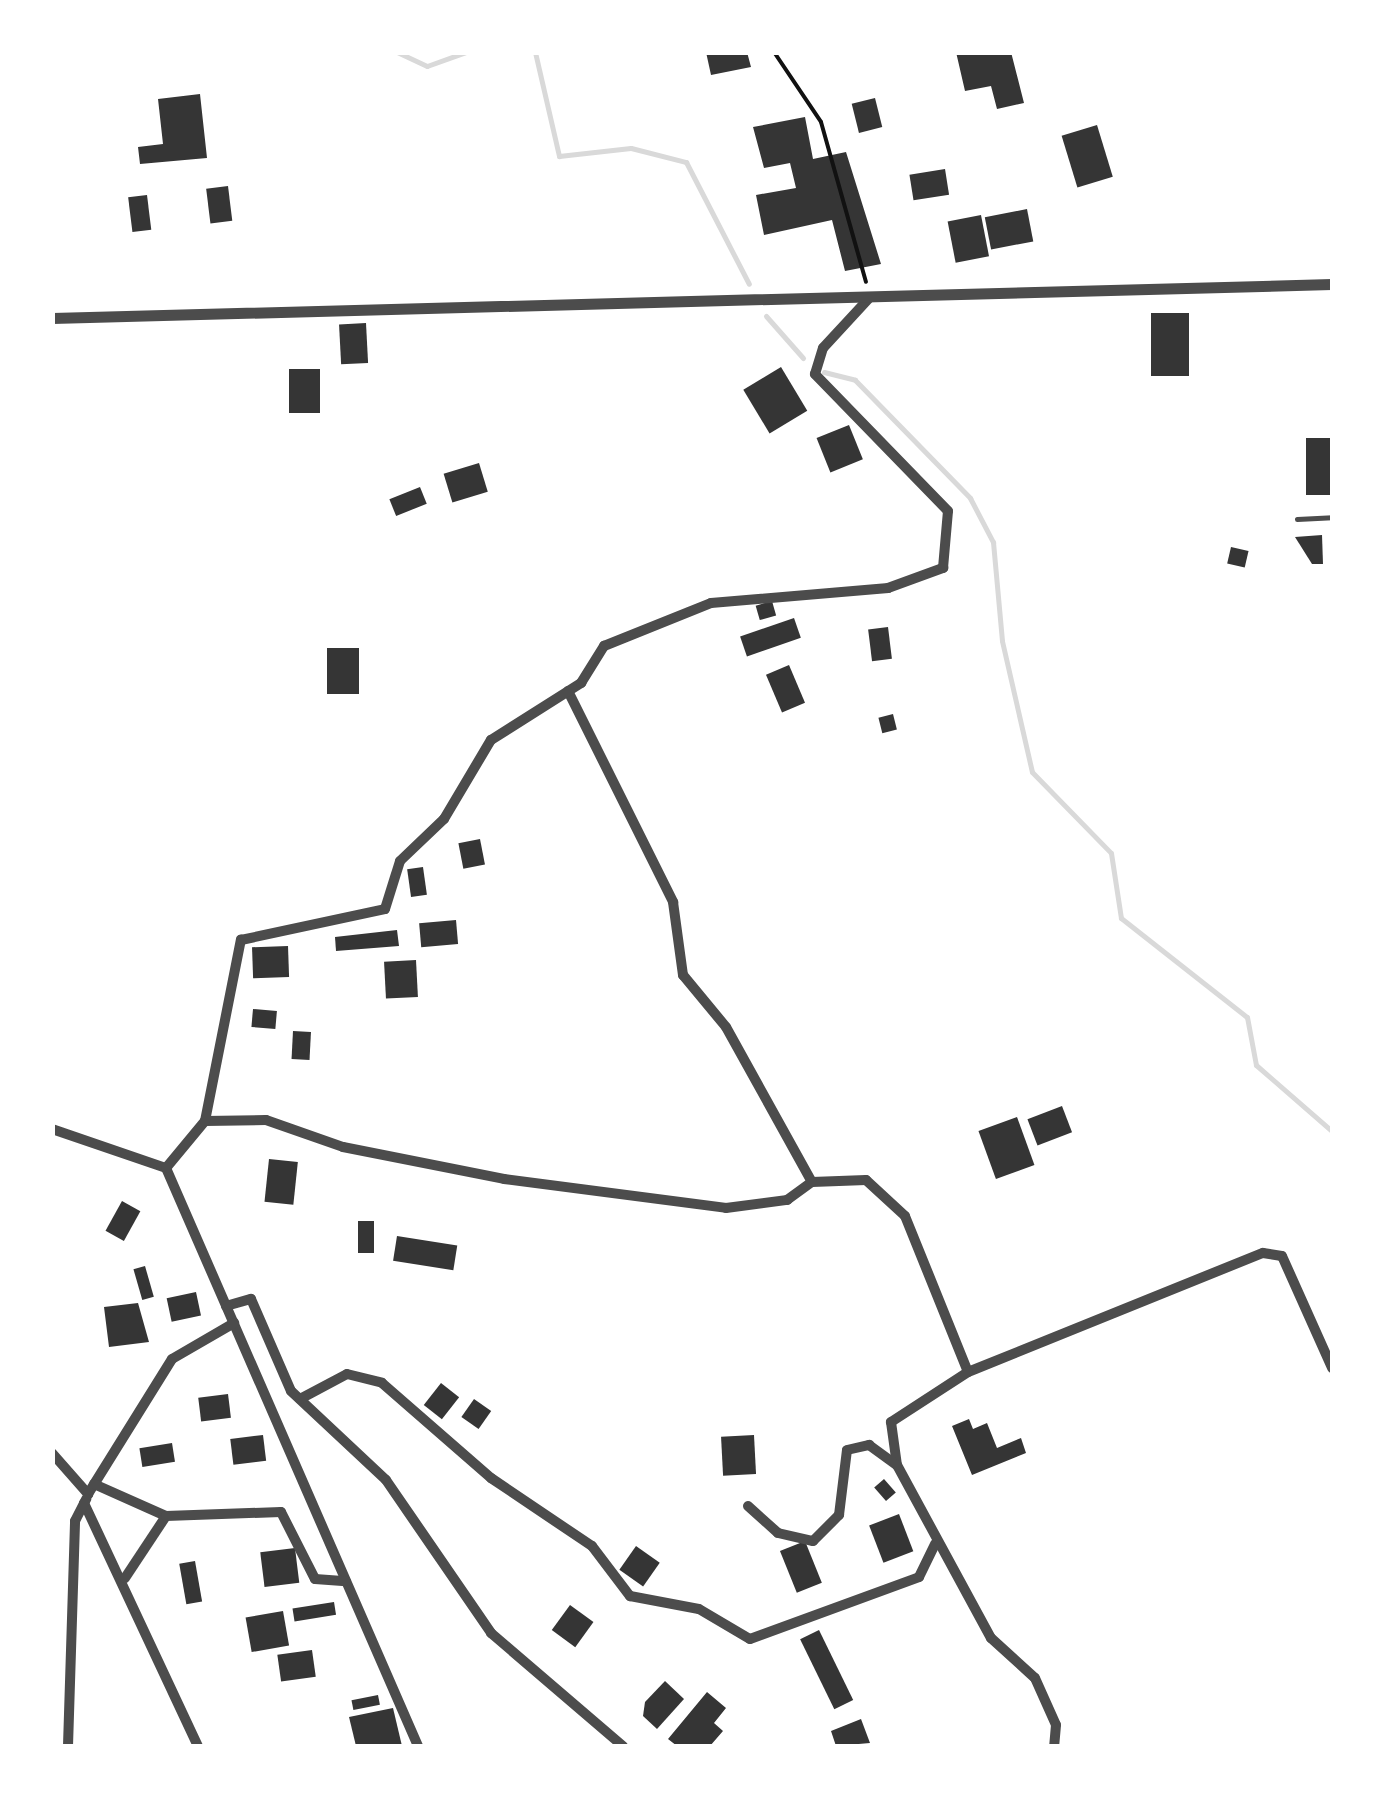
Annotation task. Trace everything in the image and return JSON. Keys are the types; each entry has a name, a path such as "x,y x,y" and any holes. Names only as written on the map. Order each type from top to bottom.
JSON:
{"street":[{"path":"52,318 1332,284"},
{"path":"166,1168 206,1121 241,940 385,909 400,861 444,819 491,740 568,691 604,646 711,602 888,588 943,568 948,512 815,374 823,348 870,297"},
{"path":"568,691 672,902 684,975 726,1028 812,1182"},
{"path":"206,1121 266,1120 343,1148 504,1179 726,1208 787,1200 812,1182 866,1180 905,1216 968,1372"},
{"path":"52,1129 166,1168 418,1746"},
{"path":"1054,1746 1056,1725 1035,1678 992,1638 935,1544 897,1465 890,1422 968,1372 1263,1252 1282,1256 1332,1368"},
{"path":"226,1306 250,1299 300,1399 386,1480 491,1633 623,1746"},
{"path":"68,1746 75,1521 172,1359 234,1323"},
{"path":"300,1399 347,1374 382,1382 491,1478 592,1546 630,1596 698,1609 750,1639 919,1577 935,1544"},
{"path":"748,1506 778,1533 813,1541 840,1515 847,1450 869,1445 897,1465"},
{"path":"52,1453 89,1494 198,1746"},
{"path":"89,1494 166,1516 281,1512 315,1579 346,1581"},
{"path":"125,1578 166,1516"}],"lane":[{"path":"1297,518 1332,517"}],"path":[{"path":"774,52 821,122 870,297"}],"building":[{"path":"706,52 747,52 751,67 711,75"},
{"path":"956,52 1011,52 1024,103 997,109 991,86 965,91"},
{"path":"200,94 207,158 140,164 138,147 163,144 158,99"},
{"path":"875,98 882,127 859,133 852,104"},
{"path":"805,117 813,159 846,152 881,264 845,271 832,220 764,235 756,195 796,188 790,163 764,168 753,127"},
{"path":"1097,125 1113,177 1077,187 1062,136"},
{"path":"945,169 949,195 914,200 909,175"},
{"path":"228,186 232,221 210,223 206,189"},
{"path":"147,195 151,230 132,232 128,197"},
{"path":"1027,209 1033,241 991,250 985,217"},
{"path":"981,215 989,256 956,263 948,221"},
{"path":"1151,313 1189,313 1189,376 1151,376"},
{"path":"366,323 368,363 341,364 339,324"},
{"path":"781,367 807,411 770,433 743,390"},
{"path":"289,369 320,369 320,413 289,413"},
{"path":"849,425 863,459 830,472 817,438"},
{"path":"1306,438 1332,438 1332,495 1306,495"},
{"path":"479,463 488,492 452,503 444,474"},
{"path":"420,487 427,504 396,516 389,499"},
{"path":"1322,535 1323,564 1312,564 1295,537"},
{"path":"1231,547 1249,551 1245,568 1227,564"},
{"path":"772,601 776,615 760,620 756,606"},
{"path":"794,618 801,638 747,656 740,637"},
{"path":"888,627 892,659 872,661 868,629"},
{"path":"327,648 359,648 359,694 327,694"},
{"path":"789,665 805,703 782,713 766,675"},
{"path":"893,714 897,730 882,733 878,718"},
{"path":"480,839 485,865 463,869 458,843"},
{"path":"423,867 427,895 411,897 407,869"},
{"path":"456,920 458,944 421,947 419,923"},
{"path":"397,930 399,946 336,951 335,937"},
{"path":"288,946 289,977 253,978 252,947"},
{"path":"416,960 418,997 386,999 384,962"},
{"path":"253,1009 277,1011 275,1029 251,1027"},
{"path":"293,1031 311,1032 310,1060 292,1059"},
{"path":"1062,1106 1072,1132 1037,1145 1027,1119"},
{"path":"1017,1117 1034,1165 996,1179 978,1131"},
{"path":"269,1159 298,1162 293,1205 265,1202"},
{"path":"122,1201 140,1211 124,1241 106,1231"},
{"path":"358,1221 374,1221 374,1253 358,1253"},
{"path":"397,1236 457,1246 453,1270 393,1261"},
{"path":"145,1266 154,1297 142,1300 133,1269"},
{"path":"196,1292 201,1315 172,1322 167,1298"},
{"path":"138,1303 149,1342 109,1347 104,1307"},
{"path":"441,1383 459,1397 442,1419 424,1405"},
{"path":"228,1394 231,1418 201,1421 198,1398"},
{"path":"474,1399 491,1411 479,1429 461,1417"},
{"path":"969,1419 973,1429 987,1423 997,1448 1021,1438 1026,1453 972,1475 952,1426"},
{"path":"263,1435 266,1461 233,1465 230,1439"},
{"path":"754,1435 756,1474 723,1476 721,1437"},
{"path":"172,1443 175,1462 142,1467 139,1448"},
{"path":"884,1479 896,1493 886,1501 874,1488"},
{"path":"899,1514 913,1551 883,1563 869,1525"},
{"path":"805,1541 822,1583 797,1593 780,1551"},
{"path":"636,1546 660,1563 643,1586 619,1570"},
{"path":"295,1548 299,1583 265,1587 260,1552"},
{"path":"195,1561 202,1601 186,1604 179,1564"},
{"path":"334,1602 336,1615 295,1621 293,1609"},
{"path":"570,1605 593,1622 575,1647 552,1630"},
{"path":"283,1611 289,1645 252,1652 246,1618"},
{"path":"819,1630 853,1700 834,1709 800,1639"},
{"path":"312,1650 316,1677 281,1682 277,1655"},
{"path":"665,1681 684,1699 657,1729 643,1716 645,1702"},
{"path":"707,1692 726,1708 714,1723 723,1731 710,1746 677,1746 668,1739"},
{"path":"378,1695 380,1705 353,1710 351,1700"},
{"path":"393,1708 402,1746 356,1746 349,1717"},
{"path":"861,1719 870,1743 836,1746 831,1731"}],"waterway":[{"path":"397,52 427,66 466,52"},
{"path":"535,52 559,156 631,148 686,162 749,284"},
{"path":"766,316 803,358"},
{"path":"824,372 855,380 970,498 993,542 1002,641 1032,772 1111,853 1121,918 1247,1017 1256,1065 1332,1131"}]}
